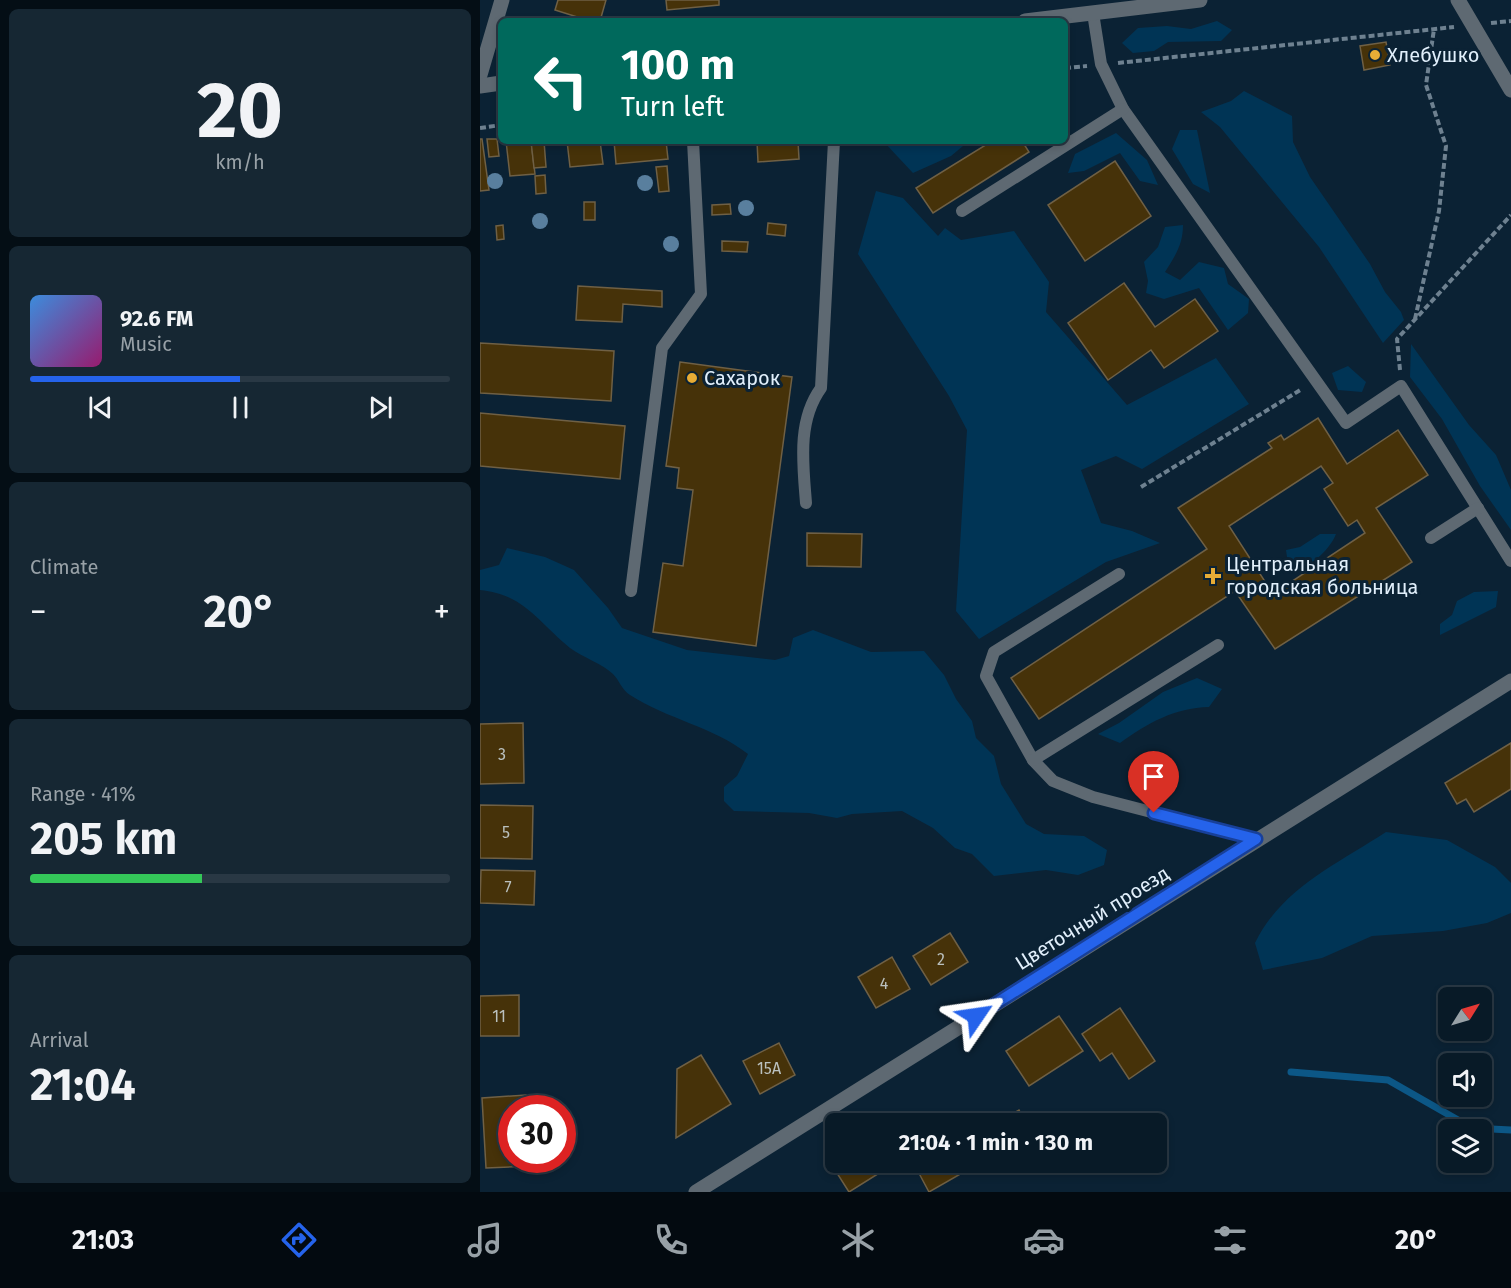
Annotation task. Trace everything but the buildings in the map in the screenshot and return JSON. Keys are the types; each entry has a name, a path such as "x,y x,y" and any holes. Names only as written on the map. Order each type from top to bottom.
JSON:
{"street":[{"path":"480,75 502,0"},
{"path":"1050,18 1200,0"},
{"path":"1458,0 1511,90"},
{"path":"480,86 498,84"},
{"name":"Цветочный проезд","path":"696,1192 1511,681"}],"lane":[{"path":"1093,13 1101,64 1123,110 1346,423 1401,386 1511,561"},
{"path":"962,211 1123,110"},
{"path":"632,591 662,348 701,294 693,144"},
{"path":"806,503 802,450 810,403 821,388 834,144"},
{"path":"1431,538 1478,508"},
{"path":"1119,574 994,652 986,676 1033,760 1053,781 1093,797 1256,839"},
{"path":"1033,760 1218,645"}],"path":[{"path":"1068,68 1511,21"},
{"path":"1415,319 1439,212 1446,146 1426,85 1434,29"},
{"path":"480,128 498,125"},
{"path":"1401,386 1397,339 1511,215"},
{"path":"1141,486 1316,381"}],"shaded area":[{"path":"1217,21 1232,30 1221,41 1168,42 1154,51 1133,53 1122,43 1138,28 1167,26 1191,29"},
{"path":"1244,91 1292,116 1293,142 1310,177 1370,264 1385,292 1401,312 1404,320 1383,343 1319,247 1220,127 1201,112 1231,101"},
{"path":"1180,130 1197,130 1210,193 1193,184 1172,149"},
{"path":"1116,133 1147,160 1158,185 1140,181 1120,153 1084,171 1068,173 1075,154"},
{"path":"886,144 965,144 951,156 913,173"},
{"path":"876,191 903,198 938,236 945,228 961,240 1014,231 1049,282 1046,312 1127,405 1216,358 1249,404 1142,469 1116,456 1081,470 1101,523 1132,531 1160,543 1106,562 979,639 956,611 967,430 949,396 858,254"},
{"path":"1183,225 1180,244 1165,272 1180,280 1199,262 1224,268 1228,284 1249,299 1248,313 1228,330 1199,288 1164,299 1146,293 1148,281 1144,262 1158,247 1165,227"},
{"path":"1411,344 1469,425 1496,455 1511,490 1511,530 1480,486 1442,419 1410,377"},
{"path":"1348,366 1366,382 1362,392 1338,390 1332,373"},
{"path":"1320,534 1336,534 1329,547 1310,564 1289,571 1286,550 1300,547"},
{"path":"507,548 545,557 574,570 608,608 622,628 687,650 775,660 789,656 793,638 813,630 871,652 924,651 944,675 956,699 972,721 976,738 994,756 1001,784 1026,824 1044,834 1084,836 1107,850 1104,865 1078,875 1046,870 994,876 972,854 955,848 933,828 902,811 852,814 837,818 809,813 734,811 724,801 724,787 737,776 748,754 720,737 659,711 630,695 609,670 570,648 520,604 508,597 480,590 480,570 499,565"},
{"path":"1498,591 1496,607 1440,635 1440,624 1452,615 1457,601 1474,592"},
{"path":"1197,678 1222,689 1209,707 1184,710 1162,718 1120,743 1098,734 1119,723 1163,692"},
{"path":"1386,832 1447,840 1495,867 1511,883 1511,913 1487,923 1443,931 1372,936 1322,958 1263,970 1255,943 1266,924 1280,907 1312,879"}],"waterway":[{"path":"1291,1072 1388,1080 1472,1128 1511,1130"}],"place":[{"name":"Хлебушко","path":"1375,55"},
{"name":"Сахарок","path":"692,378"},
{"name":"Центральная городская больница","path":"1213,576"}],"route":[{"path":"976,1016 1256,839 1154,813"}]}
